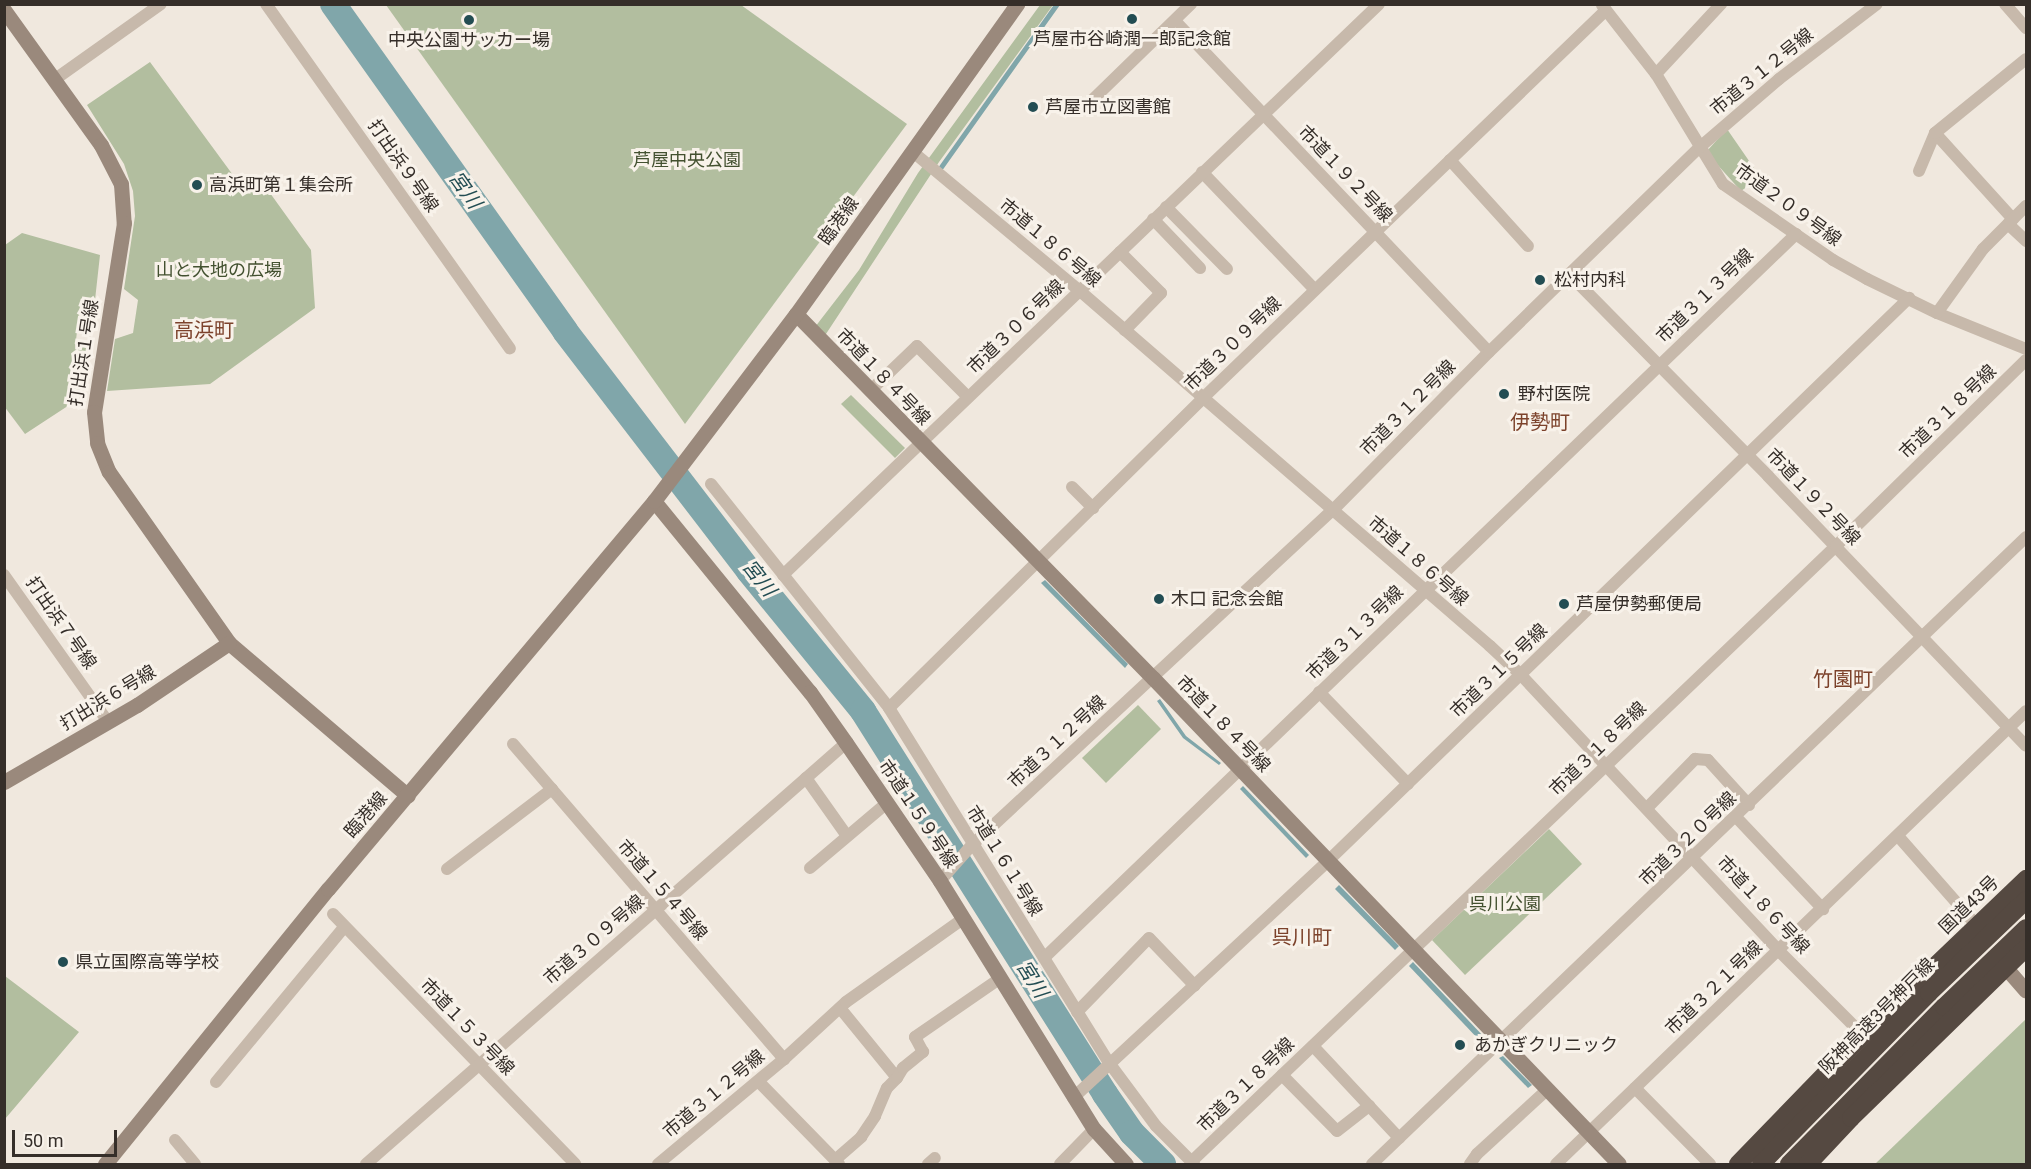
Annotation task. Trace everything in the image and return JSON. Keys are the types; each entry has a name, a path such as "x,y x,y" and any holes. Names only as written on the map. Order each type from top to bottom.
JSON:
{"highway":[{"name":"国道43号","path":"1738,1164 1863,1035 2026,879"},
{"name":"阪神高速3号神戸線","path":"1761,1164 1929,993 2026,900"},
{"path":"1789,1164 1944,1007 2026,928"},
{"path":"1808,1164 1851,1118 2026,948"}],"street":[{"path":"54,80 161,4"},
{"name":"打出浜９号線","path":"266,4 510,348"},
{"name":"臨港線","path":"105,1164 328,889 657,497 795,314 1017,4"},
{"path":"1083,109 1191,4"},
{"name":"市道３０６号線","path":"783,575 1379,4"},
{"name":"市道３１２号線","path":"944,877 971,847 1333,510 1489,352 1700,147 1779,79 1876,4"},
{"path":"2005,4 2026,28"},
{"name":"市道２０９号線","path":"1604,7 1656,74 1723,184 1833,260 1937,313 2026,349"},
{"name":"市道３０９号線","path":"889,708 1604,7"},
{"path":"1656,74 1715,7"},
{"name":"打出浜１号線","path":"4,10 101,145 117,175 123,196 124,223 94,412 97,443 116,485 229,643 408,796"},
{"name":"市道１９２号線","path":"1175,21 1489,352"},
{"path":"1919,171 1935,133 2026,59"},
{"path":"1935,133 2026,241"},
{"name":"市道１８６号線","path":"913,152 1080,291 1521,675 1779,951 1863,1035"},
{"path":"1450,160 1528,246"},
{"path":"1202,172 1315,290"},
{"path":"1937,313 1983,249 2026,206"},
{"path":"1166,207 1227,269"},
{"path":"1153,219 1200,268"},
{"name":"市道３１３号線","path":"1044,958 1796,234"},
{"path":"1120,252 1161,293 1125,330"},
{"name":"市道１９２号線","path":"1570,275 1748,455 2026,746"},
{"name":"市道３１５号線","path":"1073,1098 1329,860 1909,298"},
{"name":"市道１８４号線","path":"795,314 1153,678 1619,1164"},
{"path":"870,391 917,346 968,397"},
{"name":"市道３１８号線","path":"1193,1163 1282,1075 1836,546 2026,360"},
{"name":"市道１６１号線","path":"711,484 889,708 971,847 1044,958 1109,1066 1156,1126 1193,1163"},
{"path":"1072,487 1093,508"},
{"name":"市道１５９号線","path":"657,497 810,692 944,877 963,920 1073,1098 1094,1129 1126,1164"},
{"name":"市道３２０号線","path":"1372,1164 1736,818 2026,537"},
{"name":"打出浜７号線","path":"4,575 108,722"},
{"name":"打出浜６号線","path":"4,782 137,705 229,643"},
{"path":"1319,692 1408,784"},
{"name":"市道３２１号線","path":"1556,1164 2026,711"},
{"name":"市道３０９号線","path":"366,1164 846,743"},
{"name":"市道１５４号線","path":"513,744 784,1059"},
{"path":"1647,808 1695,759 1708,760 1749,805"},
{"path":"806,778 847,836"},
{"path":"447,869 552,789"},
{"path":"810,868 888,802"},
{"path":"1736,818 1823,909"},
{"path":"1898,836 1977,926"},
{"name":"市道１５３号線","path":"333,914 575,1164"},
{"name":"市道３１２号線","path":"658,1164 784,1059 840,1008 963,920"},
{"path":"216,1082 344,927"},
{"path":"1077,1012 1149,938 1195,986"},
{"path":"2006,968 2026,991"},
{"path":"758,1081 837,1162 861,1137 875,1116 887,1089 903,1068 923,1052 915,1037 999,979"},
{"path":"840,1008 897,1078"},
{"path":"1313,1046 1399,1138"},
{"path":"1282,1075 1337,1131 1369,1106"},
{"path":"1635,1088 1710,1164"},
{"path":"1470,1164 1477,1154 1548,1089"},
{"path":"1060,1164 1094,1129"},
{"path":"175,1140 195,1164"}],"green space":[{"name":"芦屋中央公園","path":"386,5 741,5 907,124 685,424"},
{"path":"1040,5 1053,5 939,162 824,337 815,327 859,270 918,173"},
{"name":"山と大地の広場","path":"150,62 241,186 270,193 311,250 315,308 210,384 107,391 115,339 133,333 138,300 124,289 135,216 133,191 124,164 87,105"},
{"path":"1727,129 1756,171 1754,174 1758,179 1741,191 1706,152"},
{"path":"22,233 100,255 95,300 80,306 76,340 89,350 83,396 25,434 4,406 5,245"},
{"path":"851,395 905,448 895,458 841,404"},
{"path":"1138,705 1161,729 1106,783 1082,758"},
{"name":"呉川公園","path":"1549,829 1582,864 1465,975 1432,940"},
{"path":"5,976 79,1032 5,1119"},
{"path":"2026,1019 2026,1164 1875,1164"}],"water":[{"path":"1045,580 1128,664 1125,668 1041,583"},
{"path":"1160,699 1186,736 1221,763 1219,765 1183,738 1157,701"},
{"path":"1243,786 1309,855 1306,858 1240,789"},
{"path":"1339,885 1399,946 1395,950 1335,889"},
{"path":"1413,962 1485,1038 1481,1042 1409,966"},
{"path":"1503,1056 1532,1085 1528,1088 1499,1058"}],"waterway":[{"name":"宮川","path":"333,4 565,331 749,571 863,711 1105,1094 1132,1133 1163,1164"},
{"path":"941,167 1057,4"}],"place":[{"name":"芦屋市谷崎潤一郎記念館","path":"1132,19"},
{"name":"中央公園サッカー場","path":"469,20"},
{"name":"芦屋市立図書館","path":"1033,107"},
{"name":"高浜町第１集会所","path":"197,185"},
{"name":"松村内科","path":"1540,280"},
{"name":"野村医院","path":"1504,394"},
{"name":"木口 記念会館","path":"1159,599"},
{"name":"芦屋伊勢郵便局","path":"1564,604"},
{"name":"県立国際高等学校","path":"63,962"},
{"name":"あかぎクリニック","path":"1460,1045"}],"district":[{"name":"高浜町","path":"204,330"},
{"name":"伊勢町","path":"1540,422"},
{"name":"竹園町","path":"1843,679"},
{"name":"呉川町","path":"1302,937"}]}
